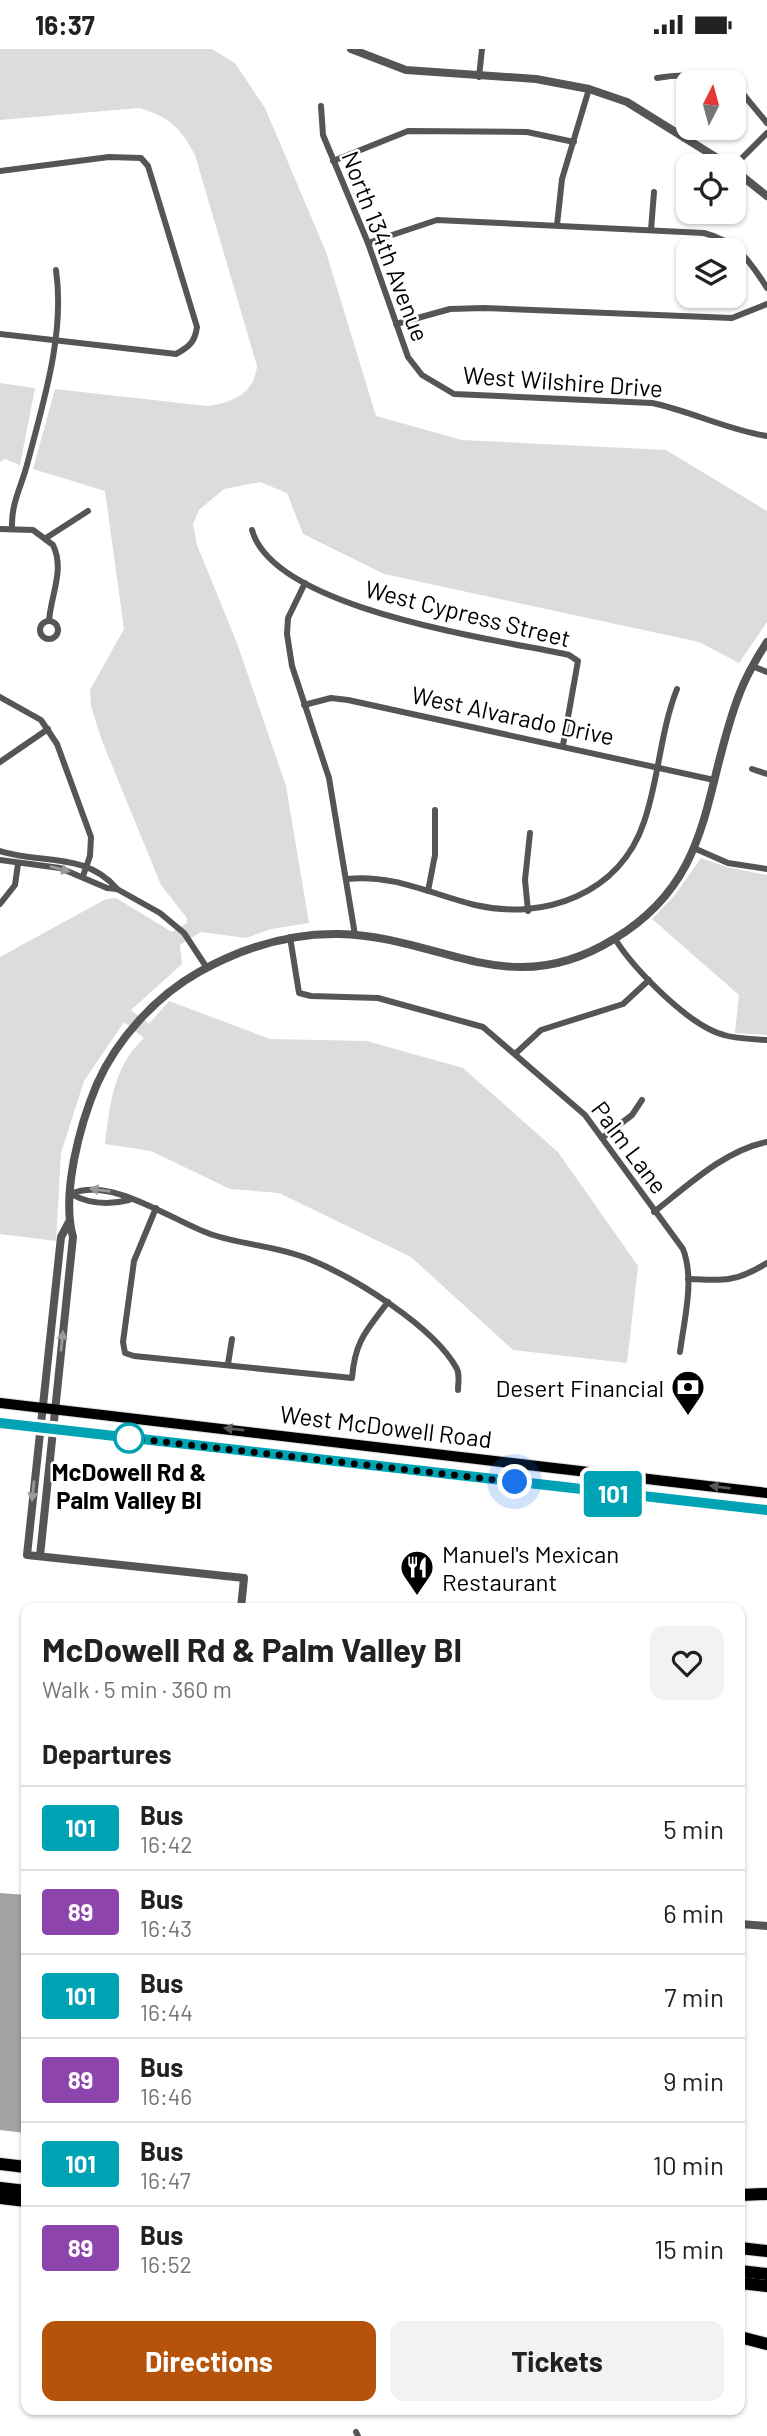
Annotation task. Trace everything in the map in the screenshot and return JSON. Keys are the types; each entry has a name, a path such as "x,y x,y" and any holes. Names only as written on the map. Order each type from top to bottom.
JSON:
{"highway":[{"path":"0,2164 21,2166"},
{"path":"0,2188 21,2190"},
{"path":"745,2196 767,2194"},
{"path":"0,2198 21,2200"},
{"path":"745,2249 767,2251"},
{"path":"745,2272 767,2274"},
{"path":"745,2283 767,2285"},
{"path":"745,2338 767,2344"}],"main road":[{"name":"West McDowell Road","path":"0,1403 767,1493"},
{"name":"West McDowell Road","path":"0,1423 767,1510"},
{"path":"470,1477 472,1458"}],"street":[{"path":"351,49 405,70 536,79 589,89 635,107 711,154"},
{"path":"479,77 482,49"},
{"path":"657,78 676,74"},
{"path":"557,225 559,192 589,89"},
{"path":"746,99 767,123"},
{"name":"North 134th Avenue","path":"321,106 323,135 368,243 413,366 438,386"},
{"path":"333,161 408,131 527,132 574,142"},
{"path":"745,154 767,133"},
{"path":"0,171 109,157 141,158 148,166 197,327 189,348 176,354 0,334"},
{"path":"746,179 767,197"},
{"path":"651,230 654,192"},
{"path":"368,243 437,220 651,230 720,237 746,257 767,288"},
{"path":"12,528 11,509 27,465 55,341 59,290 56,270"},
{"path":"396,324 450,309 484,308 732,318 767,304"},
{"name":"West Wilshire Drive","path":"438,386 454,394 652,403 677,408 734,429 767,436"},
{"path":"46,538 88,511"},
{"path":"0,529 33,530 54,545 60,567 50,603 49,621"},
{"name":"West Cypress Street","path":"252,530 257,547 270,561 305,583 359,607 402,621 569,655 578,661 563,745"},
{"path":"305,583 288,618 287,634 304,705 329,778 355,935"},
{"path":"40,1556 73,1237 69,1222 79,1139 90,1101 110,1060 132,1030 167,994 207,968 246,950 290,937 355,935 390,940 479,964 510,967 579,957 615,939 664,898 696,849 737,698 767,642"},
{"path":"752,666 767,672"},
{"path":"346,879 380,878 497,909 528,911 567,901 599,883 622,860 638,838 670,707 677,689"},
{"path":"0,697 31,713 48,729 57,744 91,837 83,876"},
{"name":"West Alvarado Drive","path":"304,705 331,698 348,700 714,780"},
{"path":"0,762 48,729"},
{"path":"752,769 767,773"},
{"path":"428,891 435,855 435,810"},
{"path":"528,911 525,880 530,833"},
{"path":"696,849 728,863 767,869"},
{"path":"0,851 47,857 86,867 109,879 117,889 160,913 184,933 207,968"},
{"path":"0,860 49,867 83,876 107,888 117,889"},
{"path":"0,904 15,885 18,864"},
{"name":"Palm Lane","path":"290,937 299,993 311,996 378,998 483,1027 569,1099 603,1138 683,1249 688,1279 680,1352"},
{"path":"615,939 649,980 704,1027 724,1035 767,1041"},
{"path":"515,1053 541,1030 623,1004 649,980"},
{"path":"603,1138 632,1115 642,1100"},
{"path":"654,1212 733,1155 751,1145 767,1142"},
{"path":"71,1194 88,1188 114,1192 128,1200 156,1208 212,1235 309,1259 373,1291 443,1351 458,1371 458,1390"},
{"path":"71,1194 83,1200 113,1204 128,1200"},
{"path":"156,1208 134,1261 123,1342 125,1353 352,1378 355,1350 361,1336 388,1302"},
{"path":"69,1222 61,1237 27,1555 244,1578 242,1603"},
{"path":"688,1279 739,1279 767,1263"},
{"path":"228,1364 232,1339"},
{"path":"745,1924 767,1926"}],"shaded area":[{"path":"0,49 212,49 235,63 265,108 326,252 376,416 462,440 666,450 767,511 767,622 739,663 699,642 384,574 303,534 287,493 260,482 224,489 199,510 193,524 197,545 237,643 286,786 309,923 271,929 246,938 201,932 180,945 182,964 131,1010 149,1024 169,1001 270,1039 367,1041 463,1068 558,1152 638,1266 627,1363 513,1350 411,1257 279,1193 230,1189 151,1151 105,1144 111,1101 119,1074 144,1038 124,1022 84,1081 61,1153 56,1241 0,1234 0,957 106,899 116,898 172,932 187,923 187,918 161,885 102,741 91,706 90,690 124,629 105,491 33,469 55,389 207,406 240,395 251,384 257,366 195,155 179,130 159,115 139,108 0,120"},
{"path":"0,383 35,388 20,465 5,459 0,462"},
{"path":"701,858 727,867 767,875 767,1035 735,1033 739,995 652,919 674,896"},
{"path":"0,1893 21,1895 21,2132 0,2130"}],"bus line":[{"name":"101","path":"0,1423 767,1510"}],"place":[{"name":"Desert Financial","path":"688,1417"},
{"name":"McDowell Rd & Palm Valley Bl","path":"129,1438"},
{"name":"Manuel's Mexican Restaurant","path":"417,1597"}],"route":[{"path":"129,1438 515,1482"}]}
